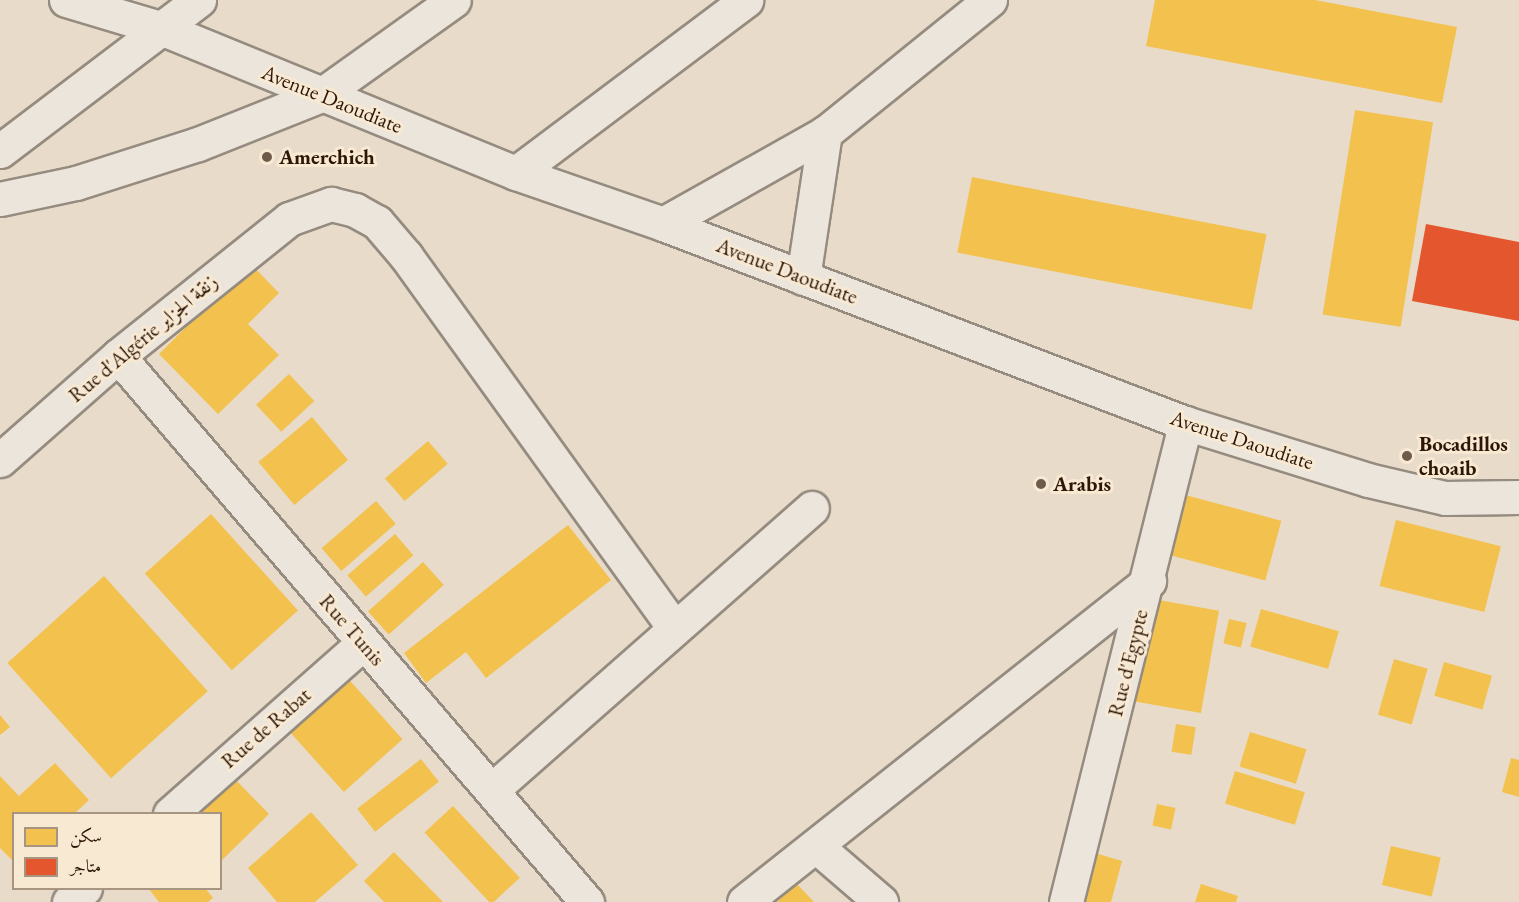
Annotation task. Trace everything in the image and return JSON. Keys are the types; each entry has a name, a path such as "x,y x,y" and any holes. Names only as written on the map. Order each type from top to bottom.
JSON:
{"street":[{"name":"Avenue Daoudiate","path":"66,0 163,29 516,173 663,224 1185,423 1368,480 1445,498 1519,497"},
{"path":"0,151 199,0"},
{"path":"0,199 76,183 187,148 321,95 454,0"},
{"path":"516,173 746,0"},
{"path":"663,224 825,133 990,0"},
{"path":"803,278 825,133"},
{"name":"Rue d'Algérie زنقة الجزاير","path":"0,460 118,356 289,219 331,204 355,210 377,222 406,256 674,628"},
{"name":"Rue Tunis","path":"118,356 363,643 494,789 587,902"},
{"name":"Rue d'Egypte","path":"1066,902 1149,581 1185,423"},
{"path":"494,789 812,508"},
{"path":"744,902 1149,581"},
{"name":"Rue de Rabat","path":"171,812 363,643"},
{"path":"816,846 881,902"},
{"path":"69,902 83,890"}],"building: سكن":[{"path":"1155,0 1315,0 1457,27 1442,103 1146,46"},
{"path":"1355,110 1433,122 1401,327 1323,314"},
{"path":"972,177 1266,234 1252,310 957,253"},
{"path":"250,263 279,293 248,324 279,355 218,414 159,354"},
{"path":"289,374 314,401 281,432 256,405"},
{"path":"312,417 348,460 294,505 258,462"},
{"path":"428,441 448,464 405,501 385,478"},
{"path":"1178,493 1281,521 1265,581 1162,553"},
{"path":"376,501 396,524 341,571 322,548"},
{"path":"211,514 298,611 232,670 145,574"},
{"path":"1396,520 1501,546 1484,612 1380,586"},
{"path":"568,525 611,580 486,678 466,652 426,683 404,653"},
{"path":"395,534 413,555 366,596 347,575"},
{"path":"423,562 444,585 389,635 368,612"},
{"path":"104,576 208,691 111,778 7,663"},
{"path":"1153,599 1219,611 1201,713 1135,701"},
{"path":"1261,609 1339,631 1328,669 1250,646"},
{"path":"1229,619 1247,623 1241,647 1223,643"},
{"path":"1394,659 1428,669 1412,724 1378,715"},
{"path":"1444,662 1492,676 1482,709 1434,696"},
{"path":"343,673 403,739 344,792 284,726"},
{"path":"0,715 10,727 0,735"},
{"path":"1176,724 1196,727 1191,755 1172,752"},
{"path":"1250,732 1306,749 1296,784 1239,766"},
{"path":"1511,758 1519,760 1519,797 1502,792"},
{"path":"421,759 439,782 375,832 357,809"},
{"path":"55,763 89,800 76,812 12,812 12,860 0,848 0,776 19,796"},
{"path":"1235,771 1305,792 1295,825 1225,804"},
{"path":"232,776 269,814 222,860 222,812 197,812"},
{"path":"1157,804 1176,808 1171,829 1152,826"},
{"path":"453,806 520,878 494,902 489,902 424,833"},
{"path":"311,812 358,865 315,902 277,902 248,868"},
{"path":"1391,846 1441,857 1432,896 1382,885"},
{"path":"1088,851 1122,861 1111,902 1074,902"},
{"path":"394,852 443,902 384,902 364,881"},
{"path":"796,883 814,902 777,902"},
{"path":"1201,884 1238,896 1236,902 1195,902"},
{"path":"150,890 207,890 213,898 208,902 159,902"}],"building: متاجر":[{"path":"1426,224 1519,242 1519,321 1412,301"}],"place":[{"name":"Amerchich","path":"267,157"},
{"name":"Bocadillos choaib","path":"1407,456"},
{"name":"Arabis","path":"1041,484"}]}
